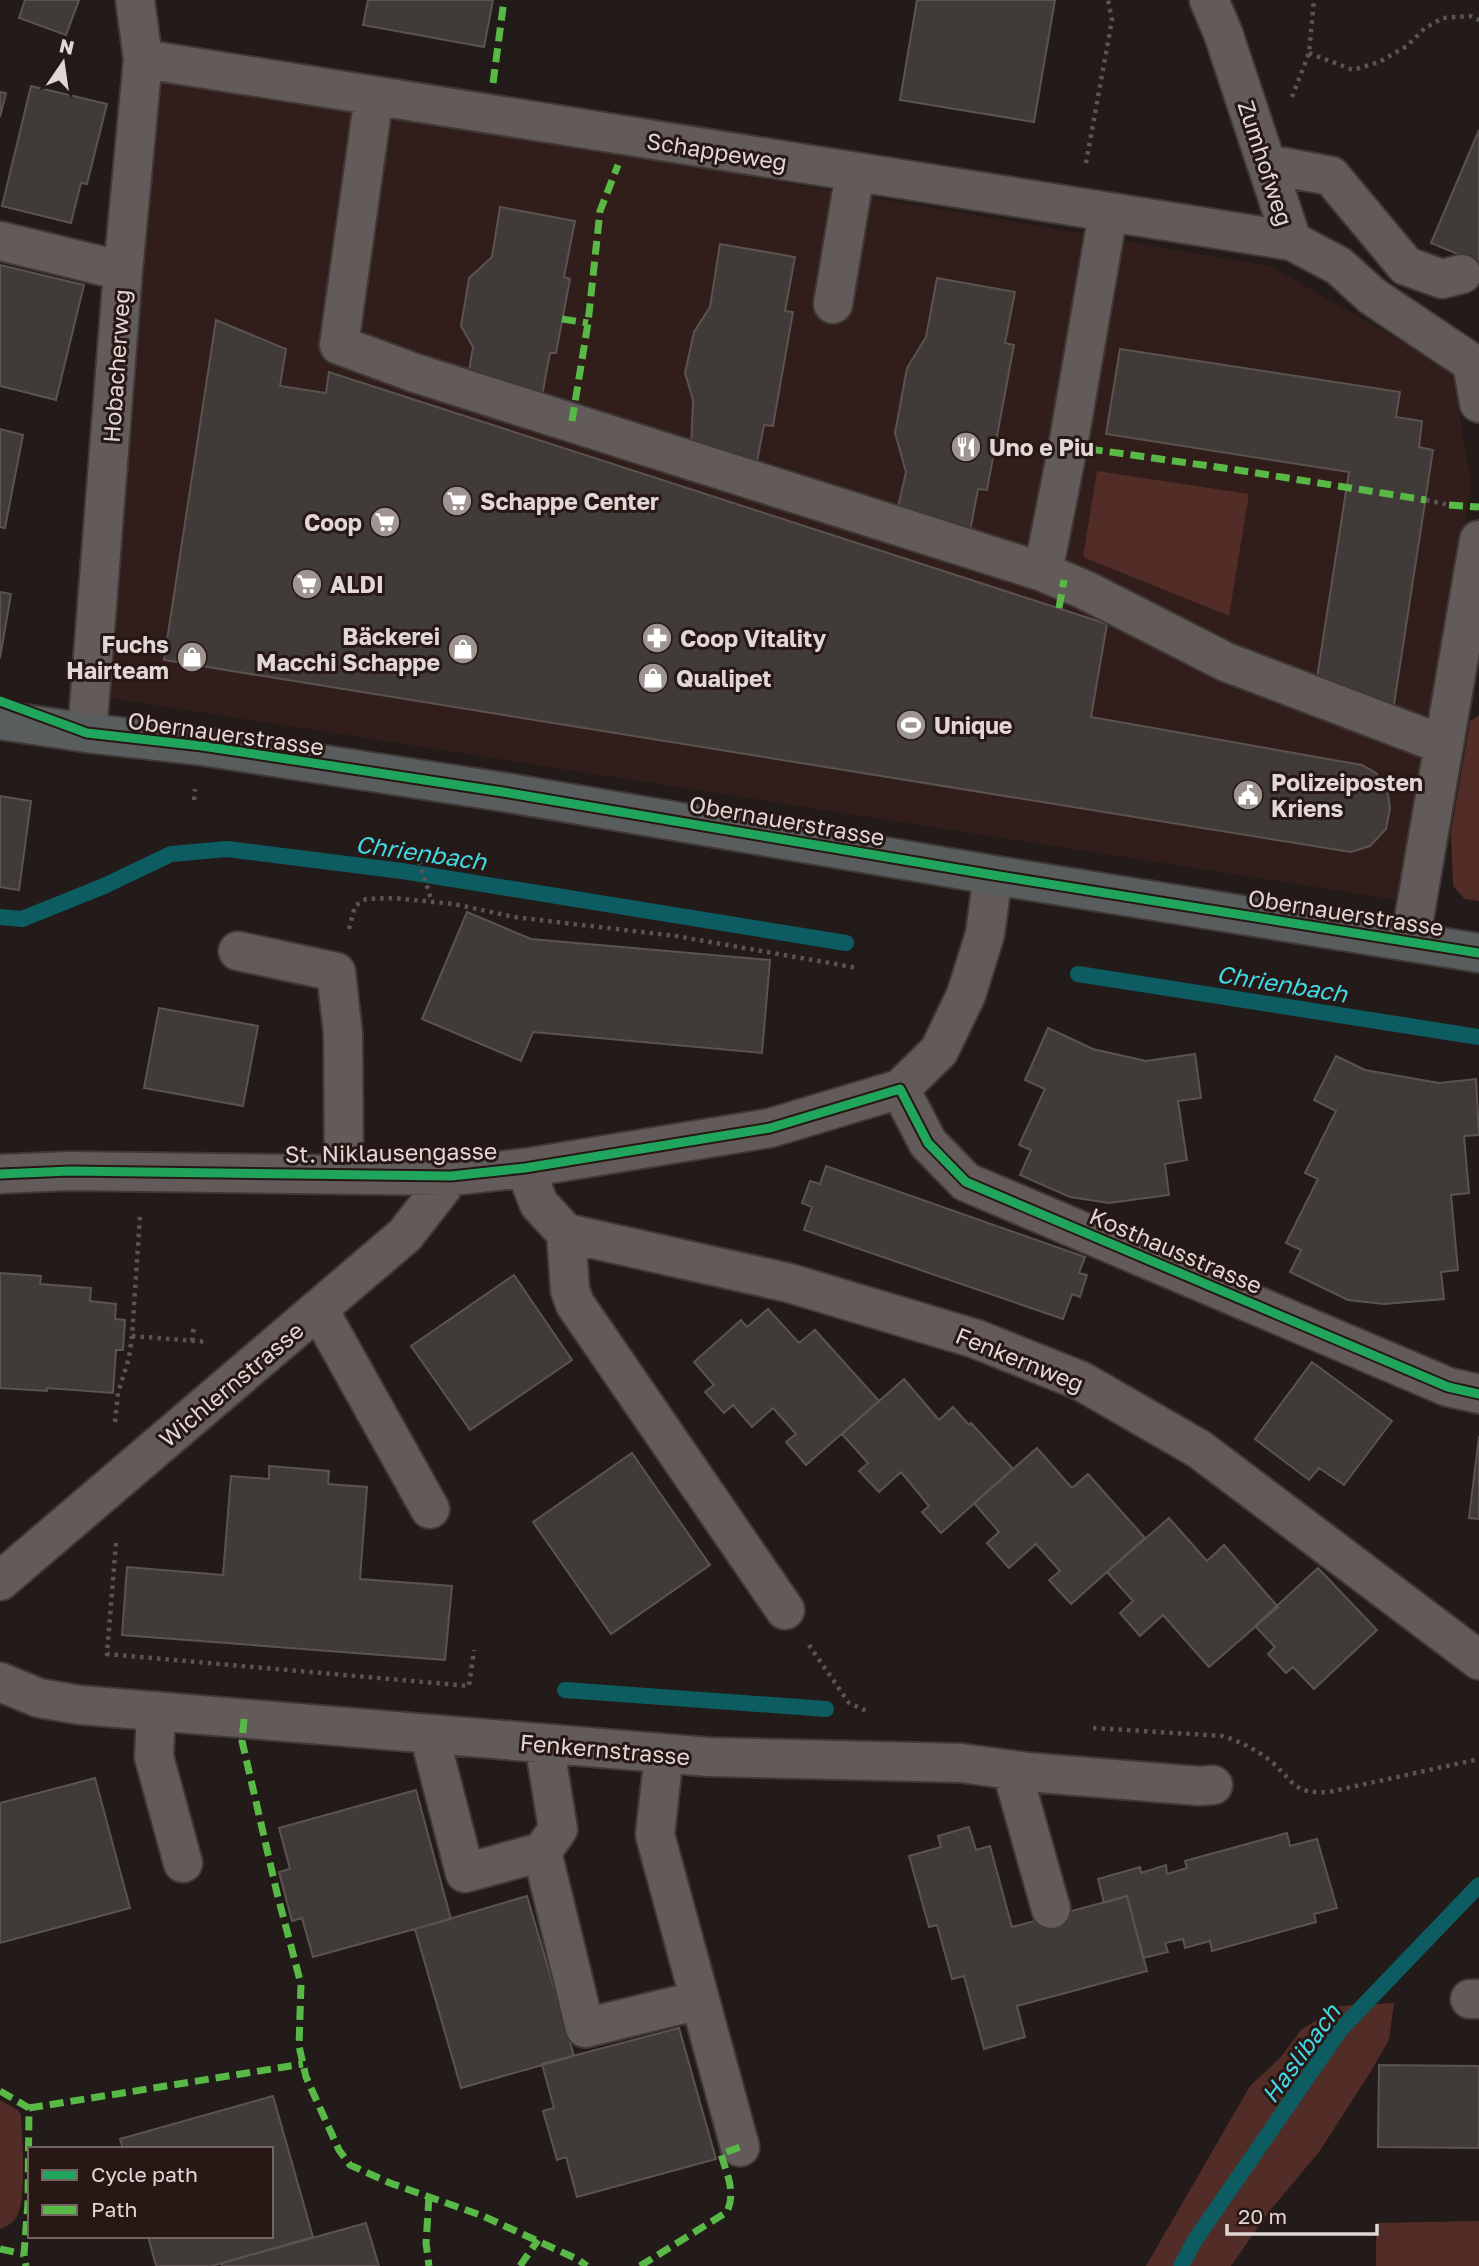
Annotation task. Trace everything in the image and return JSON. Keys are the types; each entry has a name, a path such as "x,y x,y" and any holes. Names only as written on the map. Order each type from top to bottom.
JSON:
{"main road":[{"name":"Obernauerstrasse","path":"0,720 202,746 503,792 993,875 1479,953"}],"street":[{"name":"Hobacherweg","path":"88,733 123,271 143,59 135,0"},
{"name":"Zumhofweg","path":"1209,0 1223,33 1292,241 1339,266 1372,296 1472,363 1479,402"},
{"name":"Schappeweg","path":"143,59 1292,241"},
{"path":"374,96 340,345 415,373 1043,572 1085,590 1226,662 1444,745"},
{"path":"1267,164 1331,176 1406,266 1442,279 1462,274"},
{"path":"833,304 855,173"},
{"path":"1043,572 1068,446 1108,213"},
{"path":"0,241 123,271"},
{"path":"1410,942 1479,540"},
{"name":"St. Niklausengasse","path":"0,1174 70,1171 451,1175 525,1168 770,1128 900,1089 939,1051 966,995 985,934 993,875"},
{"path":"238,951 336,972 343,1034 344,1175"},
{"name":"Kosthausstrasse","path":"900,1089 928,1143 966,1182 1448,1387 1479,1394"},
{"path":"525,1168 539,1204 566,1233 570,1290 575,1304 785,1610"},
{"name":"Wichlernstrasse","path":"0,1581 405,1235 451,1175"},
{"name":"Fenkernweg","path":"566,1233 789,1283 975,1339 1081,1381 1199,1449 1479,1660"},
{"path":"318,1310 430,1508"},
{"name":"Fenkernstrasse","path":"0,1682 39,1698 80,1705 664,1754 961,1763 1012,1771 1213,1785"},
{"path":"156,1711 154,1757 183,1863"},
{"path":"429,1734 464,1873 542,1852 558,1829 544,1743"},
{"path":"664,1754 655,1835 740,2147"},
{"path":"1012,1771 1051,1909"},
{"path":"542,1852 585,2028 700,2000"}],"path":[{"path":"1290,105 1309,53 1314,0"},
{"path":"1086,164 1112,20 1110,1"},
{"path":"1309,53 1353,70 1379,62 1407,46 1425,28 1443,18 1470,16 1479,20"},
{"path":"1426,500 1449,505"},
{"path":"414,845 432,902"},
{"path":"336,972 355,906 366,899 394,898 454,904 514,917 676,936 858,968"},
{"path":"115,1420 118,1393 132,1336 140,1214"},
{"path":"192,1340 194,1325"},
{"path":"132,1336 220,1343"},
{"path":"110,1536 116,1542 107,1654 469,1686 474,1650"}],"shaded area":[{"path":"150,73 1270,266 1452,370 1471,481 1411,902 97,696"},
{"path":"1097,471 1249,494 1229,616 1083,557"},
{"path":"1479,715 1479,901 1465,899 1453,886 1451,832 1470,721"},
{"path":"1394,2003 1389,2040 1368,2076 1319,2152 1268,2213 1231,2266 1146,2266 1250,2086 1280,2058 1301,2030 1338,2006"},
{"path":"0,2100 18,2110 21,2115 23,2167 22,2196 17,2216 0,2229"},
{"path":"1479,2221 1479,2266 1376,2266 1376,2223"}],"building":[{"path":"25,0 79,0 66,35 19,18"},
{"path":"368,0 493,0 484,47 363,25"},
{"path":"917,0 1055,0 1034,122 900,100"},
{"path":"31,86 107,104 87,184 81,183 71,223 2,206"},
{"path":"0,92 6,93 0,117"},
{"path":"1479,130 1479,263 1431,243"},
{"path":"500,207 575,221 564,277 570,279 556,353 550,353 540,407 467,383 473,347 461,326 469,278 492,257"},
{"path":"720,244 795,257 785,311 793,312 773,426 764,425 756,467 691,449 693,400 685,373 694,332 710,307"},
{"path":"0,265 84,285 56,400 0,386"},
{"path":"937,278 1015,292 1005,343 1014,345 987,490 978,489 968,542 895,520 906,472 895,433 907,368 926,337"},
{"name":"Schappe Center","path":"216,320 286,349 280,386 326,393 329,372 1107,624 1091,717 1362,765 1376,773 1387,788 1390,808 1386,829 1370,846 1351,852 164,660"},
{"path":"1120,349 1400,392 1396,417 1422,421 1419,447 1433,450 1393,711 1316,684 1349,472 1106,434"},
{"path":"0,429 23,435 5,528 0,527"},
{"path":"0,592 11,594 0,658"},
{"path":"0,796 31,801 19,890 0,887"},
{"path":"467,912 531,939 770,960 762,1053 533,1032 521,1061 422,1019"},
{"path":"159,1008 258,1026 243,1106 144,1088"},
{"path":"1048,1028 1093,1049 1146,1061 1195,1054 1201,1098 1178,1101 1187,1160 1165,1164 1169,1195 1109,1203 1070,1197 1020,1175 1031,1150 1019,1145 1045,1089 1025,1080"},
{"path":"1336,1056 1365,1070 1439,1083 1476,1079 1479,1135 1464,1136 1469,1193 1451,1195 1458,1270 1441,1272 1444,1299 1384,1304 1348,1300 1290,1272 1301,1250 1286,1243 1318,1179 1305,1173 1336,1111 1314,1100"},
{"path":"826,1166 1085,1257 1079,1273 1087,1275 1080,1297 1072,1294 1063,1319 804,1230 812,1207 802,1203 810,1181 820,1184"},
{"path":"0,1273 41,1276 40,1284 91,1288 90,1301 116,1304 115,1319 125,1320 123,1350 116,1350 113,1393 0,1388"},
{"path":"514,1275 572,1360 470,1430 411,1346"},
{"path":"768,1309 799,1343 815,1330 879,1401 806,1465 786,1442 796,1434 773,1408 752,1427 733,1405 724,1413 705,1392 714,1385 694,1362 741,1320 747,1327"},
{"path":"1312,1362 1392,1421 1344,1485 1319,1468 1309,1480 1255,1439"},
{"path":"904,1379 939,1420 953,1407 1013,1469 941,1533 922,1512 929,1506 901,1472 879,1492 859,1471 868,1463 842,1434"},
{"path":"1479,1436 1479,1519 1469,1518"},
{"path":"1037,1448 1072,1488 1088,1474 1145,1538 1071,1604 1049,1580 1060,1571 1036,1544 1009,1568 987,1543 999,1532 974,1503"},
{"path":"632,1453 710,1565 611,1634 533,1522"},
{"path":"269,1466 329,1471 328,1484 367,1487 360,1579 452,1586 445,1660 122,1635 127,1567 223,1575 231,1476 269,1479"},
{"path":"1169,1518 1207,1561 1224,1545 1278,1607 1209,1667 1163,1615 1140,1636 1120,1613 1133,1601 1107,1572"},
{"path":"1318,1568 1377,1630 1314,1689 1293,1667 1286,1673 1268,1654 1275,1647 1255,1626"},
{"path":"95,1778 130,1908 0,1943 0,1803"},
{"path":"416,1790 451,1919 313,1957 302,1918 292,1921 279,1872 290,1869 279,1828"},
{"path":"969,1827 976,1850 990,1846 1012,1927 1127,1896 1147,1971 1017,2006 1025,2037 984,2049 964,1976 952,1979 937,1925 929,1927 909,1856 941,1847 938,1836"},
{"path":"1287,1833 1290,1846 1317,1839 1337,1908 1314,1914 1316,1922 1212,1951 1210,1941 1185,1948 1183,1939 1165,1943 1168,1952 1143,1958 1127,1896 1104,1903 1098,1879 1140,1867 1141,1873 1166,1865 1167,1874 1187,1868 1185,1861"},
{"path":"527,1896 574,2056 461,2088 415,1929"},
{"path":"679,2028 716,2159 577,2197 566,2157 557,2160 543,2111 554,2108 542,2064"},
{"path":"1379,2065 1479,2066 1479,2148 1378,2147"},
{"path":"273,2096 313,2237 212,2266 156,2266 149,2238 273,2238 273,2147 122,2147 120,2139"},
{"path":"366,2223 379,2266 222,2266 222,2263"}],"waterway":[{"name":"Chrienbach","path":"0,917 22,919 104,886 171,854 227,849 402,871 846,943"},
{"name":"Chrienbach","path":"1078,974 1479,1037"},
{"path":"565,1690 826,1709"},
{"name":"Haslibach","path":"1181,2266 1195,2240 1340,2030 1479,1885"}],"marked path":[{"path":"493,83 504,0"},
{"path":"572,421 588,323 600,211 618,165"},
{"path":"562,319 588,323"},
{"path":"1068,446 1426,500"},
{"path":"1449,505 1479,507"},
{"path":"1059,608 1064,580"},
{"path":"244,1719 242,1741 301,1984 299,2046 306,2077 339,2150 350,2165 390,2183 483,2216 587,2266"},
{"path":"29,2108 303,2064"},
{"path":"0,2091 29,2108 29,2147"},
{"path":"640,2266 727,2212 731,2190 721,2154 740,2147"},
{"path":"429,2197 426,2243 429,2266"},
{"path":"26,2266 24,2254 28,2203"},
{"path":"520,2266 538,2240"},
{"path":"0,2249 24,2254"}],"cycle path":[{"path":"0,701 87,733 202,746 503,792 993,875 1479,953"},
{"path":"0,1174 70,1171 451,1176 525,1168 770,1128 900,1089 928,1143 966,1182 1448,1387 1479,1394"}],"place":[{"name":"Uno e Piu","path":"966,447"},
{"name":"Schappe Center","path":"457,501"},
{"name":"Coop","path":"385,522"},
{"name":"ALDI","path":"307,584"},
{"name":"Coop Vitality","path":"657,638"},
{"name":"Bäckerei Macchi Schappe","path":"463,649"},
{"name":"Fuchs Hairteam","path":"192,657"},
{"name":"Qualipet","path":"653,678"},
{"name":"Unique","path":"911,725"},
{"name":"Polizeiposten Kriens","path":"1248,795"}]}
